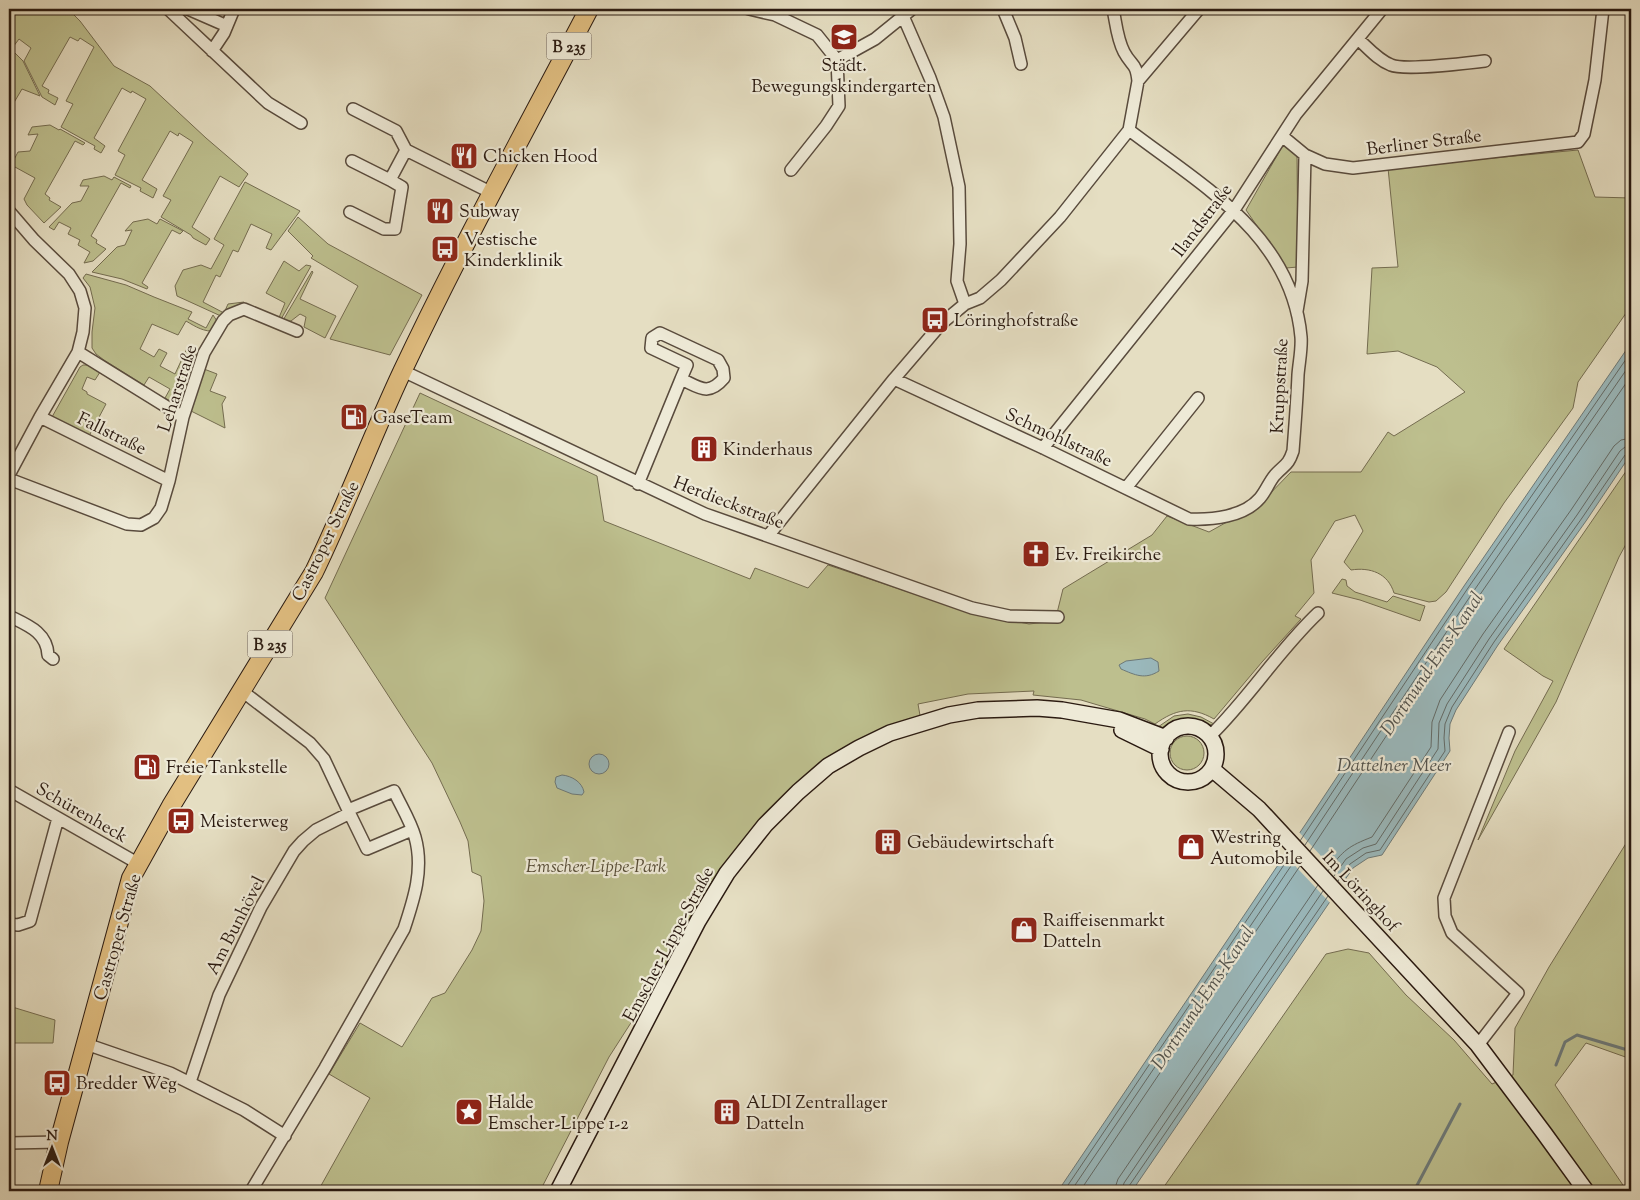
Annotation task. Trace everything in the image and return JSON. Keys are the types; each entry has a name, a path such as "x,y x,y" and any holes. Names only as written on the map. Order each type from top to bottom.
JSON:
{"main road":[{"name":"Castroper Straße","path":"48,1191 59,1142 132,878 171,806 314,572 403,371 492,193 588,9"}],"street":[{"path":"168,9 268,102 302,123"},
{"path":"188,9 227,26"},
{"path":"212,51 227,26 234,9"},
{"path":"749,9 774,15 817,35 837,60 838,106 826,126 791,170"},
{"path":"1003,9 1015,38 1021,64"},
{"path":"768,536 894,379 942,323 965,304 980,298 1001,280 1060,217 1128,130 1138,81 1136,67 1125,53 1119,40 1113,9"},
{"path":"1138,81 1199,9"},
{"name":"Ilandstraße","path":"1043,448 1234,210 1296,114 1382,9"},
{"name":"Berliner Straße","path":"1282,136 1305,155 1325,164 1353,168 1578,142 1584,134 1595,80 1603,9"},
{"path":"837,60 875,39 908,12 941,109 959,187 960,244 957,280 965,304"},
{"path":"1358,39 1380,60 1393,66 1419,67 1485,61"},
{"path":"354,109 396,131 406,150 492,193"},
{"name":"Kruppstraße","path":"1128,130 1234,210 1263,240 1284,274 1297,313 1301,338 1293,451 1289,463 1275,476 1260,499 1246,509 1209,520"},
{"path":"390,180 406,150"},
{"path":"1297,313 1302,281 1305,155"},
{"path":"350,212 384,230 395,229 402,187 352,161"},
{"path":"9,211 34,240 69,274 80,291 85,308 84,332 78,352 9,475"},
{"name":"Leharstraße","path":"9,479 127,524 141,525 154,518 161,508 170,481 183,417 204,354 223,321 228,315 244,309 298,331"},
{"path":"638,484 681,379 687,365 651,348 652,338 660,333 718,360 723,369 724,378 716,387 705,390 681,379"},
{"path":"78,352 183,417"},
{"name":"Herdieckstraße","path":"403,371 638,484 705,514 972,608 1009,616 1058,617"},
{"name":"Schmohlstraße","path":"894,379 1043,448 1188,519 1209,520"},
{"path":"1126,488 1198,398"},
{"name":"Fallstraße","path":"40,417 170,481"},
{"path":"1210,736 1262,679 1303,627 1318,613"},
{"path":"9,616 37,630 48,646 48,655 53,659"},
{"path":"242,691 310,743 324,759 367,849 412,830"},
{"name":"Emscher-Lippe-Straße","path":"558,1191 698,921 727,872 765,825 798,792 828,766 858,748 890,733 921,722 951,714 1007,708 1037,708 1119,720 1163,743"},
{"path":"1193,726 1210,736 1216,752 1212,768 1206,776 1187,782 1178,780 1170,775 1164,767 1161,758 1163,743 1173,730 1193,726"},
{"path":"1478,1045 1518,993 1452,933 1445,916 1444,898 1509,732"},
{"name":"Im Löringhof","path":"1212,768 1259,809 1478,1045 1586,1191"},
{"name":"Schürenheck","path":"9,790 139,864"},
{"path":"251,1191 285,1136 404,929 418,883 419,859 415,837 394,791 349,812"},
{"name":"Am Bunhövel","path":"190,1082 219,995 261,907 294,851 302,841 316,830 349,812"},
{"path":"9,924 18,925 30,921 58,818"},
{"path":"86,1044 170,1073 190,1082 244,1110 285,1136"},
{"path":"9,1143 59,1142"}],"green space":[{"path":"9,9 68,9 80,21 114,66 150,86 248,174 239,187 220,176 192,227 210,239 206,245 161,217 171,200 163,196 193,142 179,133 178,136 170,131 142,180 157,189 153,198 140,191 141,188 115,175 125,155 118,151 146,99 122,88 94,138 105,146 101,153 94,149 95,146 61,127 73,104 66,101 94,47 80,38 78,41 70,37 42,86 49,90 48,93 58,98 55,105 42,97 24,61 31,48 19,39 13,47 9,45"},
{"path":"14,52 23,61 40,96 22,89 9,111 9,62"},
{"path":"50,125 85,143 83,145 75,141 45,194 50,198 49,200 61,207 44,223 27,205 24,199 35,178 15,167 9,177 9,169 18,152 30,151 38,134 28,135 32,127"},
{"path":"1283,145 1297,156 1298,267 1286,268 1246,210"},
{"name":"Emscher-Lippe-Park","path":"1578,150 1595,197 1631,198 1631,306 1578,382 1573,408 1504,503 1446,592 1436,601 1429,602 1394,593 1383,576 1371,571 1351,570 1344,562 1363,531 1355,515 1335,521 1311,560 1314,593 1295,616 1301,619 1214,719 1198,712 1184,711 1170,715 1155,724 1145,719 1081,700 1033,695 1034,691 968,694 918,704 921,721 795,792 697,920 609,1057 540,1191 318,1191 370,1098 329,1074 360,1023 402,1047 432,998 445,993 472,950 481,931 484,901 481,876 472,872 468,841 460,822 432,763 325,598 420,393 597,476 604,521 750,579 755,568 808,588 828,565 965,611 1029,624 1055,621 1063,589 1152,535 1167,516 1209,532 1261,503 1291,472 1361,472 1388,432 1394,436 1465,392 1437,367 1398,351 1367,354 1372,268 1398,267 1388,168"},
{"path":"104,176 112,180 114,177 131,186 130,188 121,183 91,236 97,240 96,243 106,249 93,261 84,263 90,252 78,245 80,240 68,234 71,228 59,222 54,230 49,227 72,203 81,201 89,186 80,186 83,180"},
{"path":"245,182 300,211 271,250 266,248 272,234 251,224 238,252 233,250 220,277 216,275 203,302 224,313 228,304 244,302 244,305 223,317 177,296 175,286 183,270 201,265 211,269 224,245 214,239"},
{"path":"298,217 328,244 422,295 390,355 330,339 358,286 311,258 313,256 288,231"},
{"path":"148,219 157,224 160,219 183,231 180,234 172,230 142,283 148,287 147,289 122,279 92,272 117,247 125,245 132,230 125,231 133,222"},
{"path":"284,261 299,271 306,265 311,266 280,321 278,320 285,303 266,293"},
{"path":"312,271 300,299 336,316 325,338 304,327 306,317 300,314 291,321 282,322"},
{"path":"86,274 126,285 192,312 188,319 206,328 213,315 219,324 215,331 204,330 186,321 178,335 152,324 140,349 154,357 159,349 167,353 160,366 175,374 188,346 196,351 180,403 172,402 165,398 170,389 149,377 144,385 96,354 92,348 95,308 90,287 83,278"},
{"path":"88,365 100,372 95,380 87,377 82,389 87,394 106,404 89,436 52,417 80,367"},
{"path":"204,369 217,374 210,391 226,397 222,404 225,428 191,411"},
{"path":"1631,464 1631,535 1619,557 1556,702 1478,840 1515,751 1553,681 1504,649"},
{"path":"1342,579 1346,580 1347,586 1355,592 1387,602 1393,596 1425,606 1420,621 1360,600 1332,593"},
{"path":"1188,714 1201,717 1214,724 1205,726 1197,722 1184,721 1170,727 1158,727 1174,716"},
{"path":"1187,736 1194,737 1199,741 1203,746 1203,760 1199,765 1194,769 1187,770 1180,769 1175,765 1171,760 1170,753 1171,746 1175,741 1180,737"},
{"path":"1630,837 1631,1059 1586,1043 1555,1085 1627,1191 1161,1191 1326,954 1348,949 1369,953 1406,995 1454,1040 1492,1084 1513,1075 1515,1028 1549,967"},
{"path":"9,1006 55,1020 53,1043 9,1043"}],"water":[{"name":"Dattelner Meer","path":"1631,343 1631,454 1498,645 1456,710 1450,724 1450,751 1382,855 1368,858 1353,868 1132,1191 1058,1191 1464,586"},
{"path":"1151,658 1158,662 1159,671 1145,676 1121,669 1119,665 1126,661"},
{"path":"599,754 606,757 609,764 606,771 599,774 592,771 589,764 592,757"},
{"path":"562,775 579,782 584,792 582,795 572,794 557,788 556,777"}],"pier":[{"path":"1298,831 1346,883 1331,904 1283,853"}],"waterway":[{"path":"1556,1065 1565,1042 1577,1035 1631,1051"},
{"path":"1414,1191 1460,1104"}],"place":[{"name":"Städt. Bewegungskindergarten","path":"844,37"},
{"name":"Chicken Hood","path":"464,156"},
{"name":"Subway","path":"440,211"},
{"name":"Vestische Kinderklinik","path":"445,249"},
{"name":"Löringhofstraße","path":"935,320"},
{"name":"GaseTeam","path":"354,417"},
{"name":"Kinderhaus","path":"704,449"},
{"name":"Ev. Freikirche","path":"1036,554"},
{"name":"Freie Tankstelle","path":"147,767"},
{"name":"Meisterweg","path":"181,821"},
{"name":"Gebäudewirtschaft","path":"888,842"},
{"name":"Westring Automobile","path":"1191,847"},
{"name":"Raiffeisenmarkt Datteln","path":"1024,930"},
{"name":"Bredder Weg","path":"57,1083"},
{"name":"Halde Emscher-Lippe 1-2","path":"469,1112"},
{"name":"ALDI Zentrallager Datteln","path":"727,1112"}],"water label":[{"name":"Dortmund-Ems-Kanal","path":"1431,663"},
{"name":"Dortmund-Ems-Kanal","path":"1202,997"}]}
